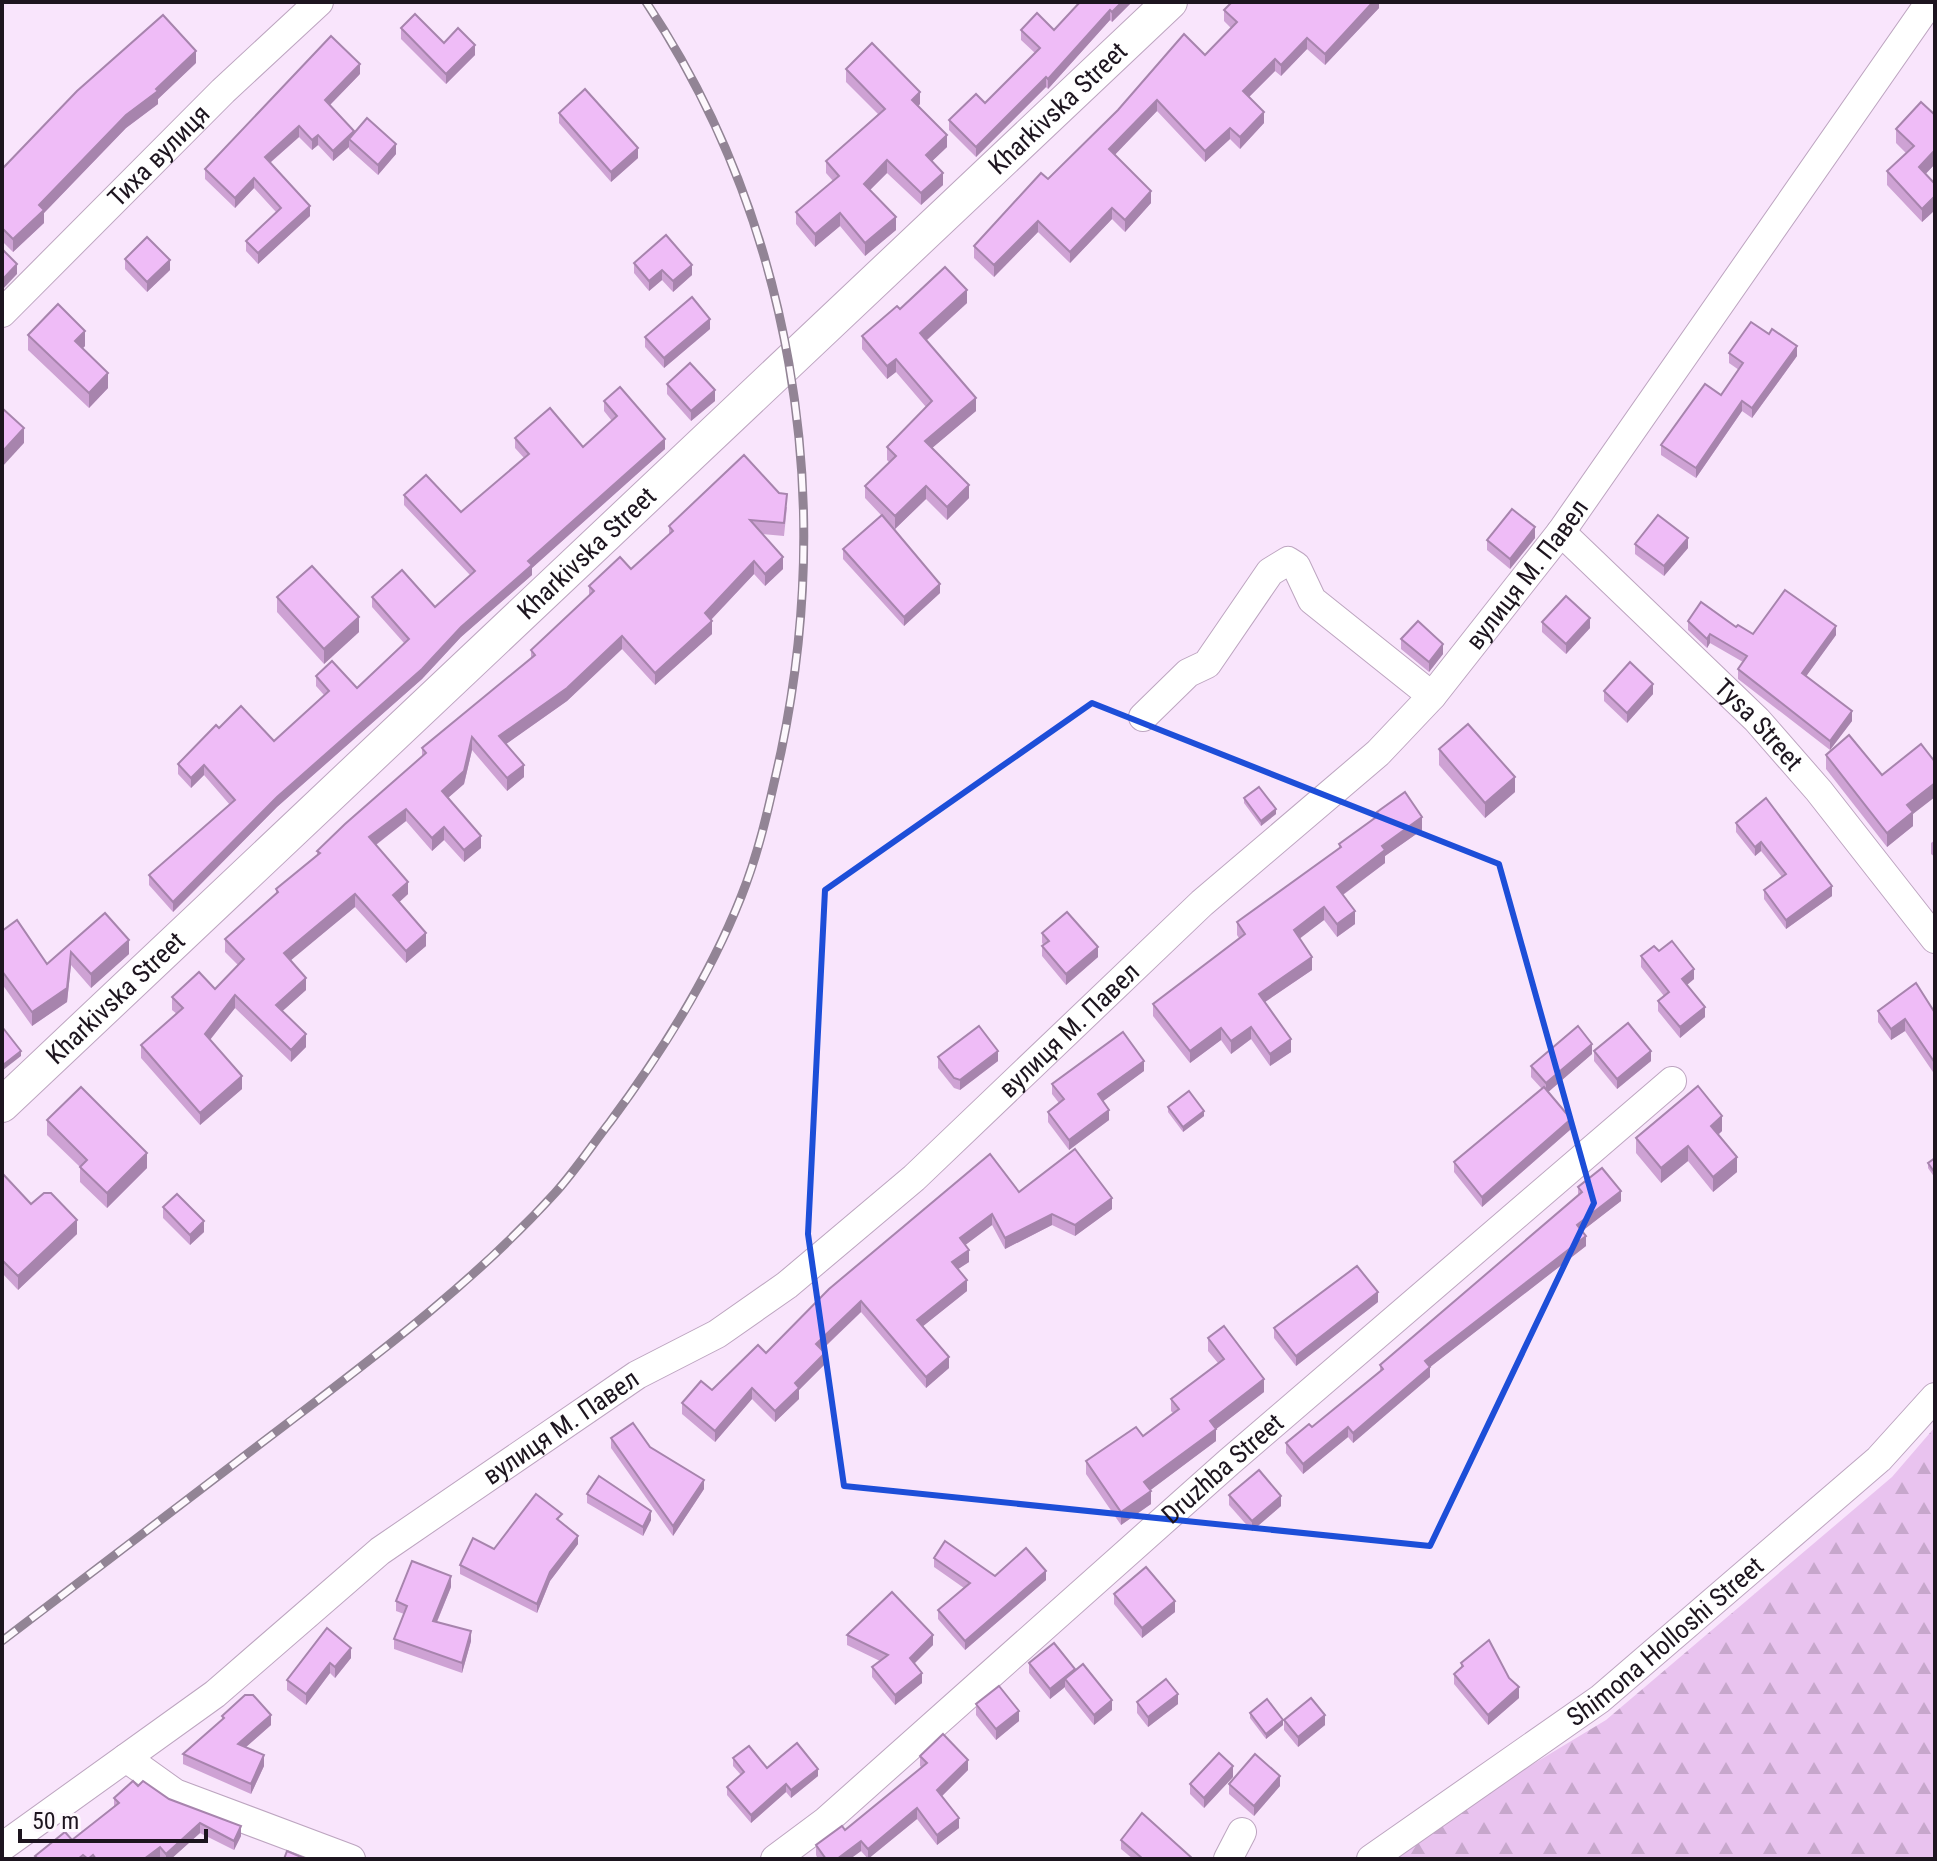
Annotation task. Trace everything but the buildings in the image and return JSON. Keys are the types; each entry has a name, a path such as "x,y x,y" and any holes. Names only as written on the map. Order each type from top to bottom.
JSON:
{"street":[{"name":"Тиха вулиця","path":"2,313 223,91 319,2"},
{"name":"Kharkivska Street","path":"2,1105 1170,2"},
{"name":"вулиця М. Павел","path":"2,1847 215,1694 380,1551 637,1375 717,1334 787,1285 914,1178 1202,903 1378,753 1432,696 1561,532 1930,2"},
{"name":"Tysa Street","path":"1561,532 1757,720 1819,791 1935,939"},
{"path":"1143,717 1188,673 1207,664 1270,572 1288,561 1296,566 1312,600 1432,696"},
{"name":"Druzhba Street","path":"775,1859 826,1821 1229,1462 1672,1081"},
{"name":"Shimona Holloshi Street","path":"1371,1859 1600,1699 1879,1459 1935,1397"},
{"path":"126,1758 175,1793 351,1859"},
{"path":"1228,1859 1242,1832"}],"highlighted area":[{"path":"1092,703 1499,864 1594,1203 1430,1546 844,1486 808,1234 825,890"}],"green space":[{"path":"1935,1427 1935,1859 1392,1859 1462,1807 1606,1720 1892,1477"}],"railway":[{"path":"2,1641 393,1341 461,1285 525,1225 570,1176 648,1069 699,985 741,897 773,789 797,655 803,557 801,460 789,364 768,269 737,176 696,87 646,2"}]}
